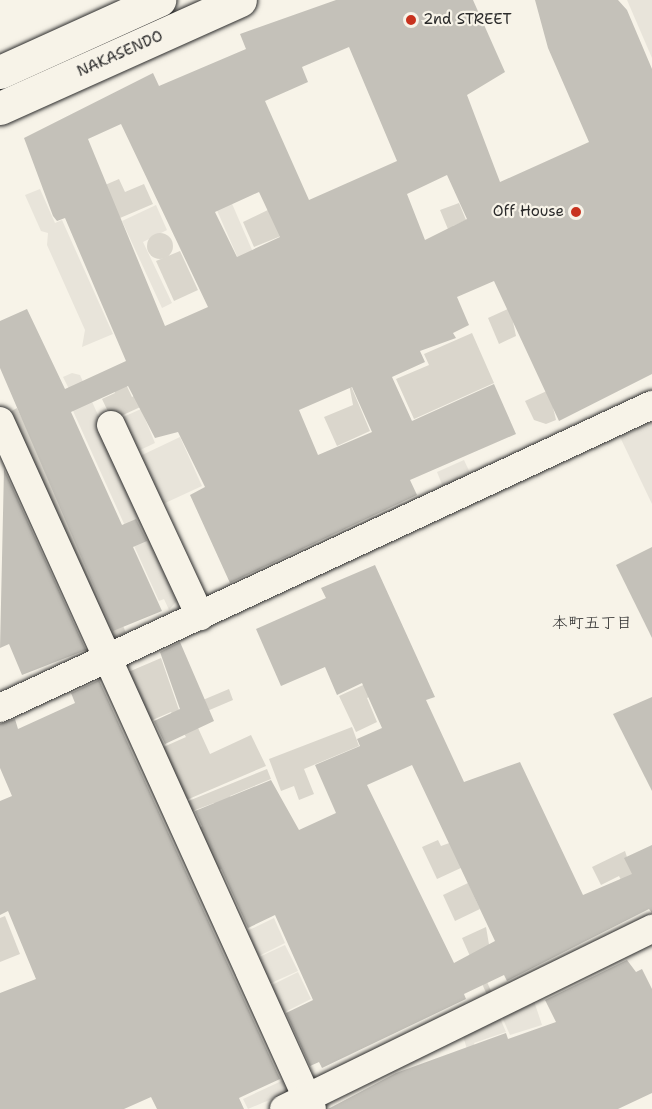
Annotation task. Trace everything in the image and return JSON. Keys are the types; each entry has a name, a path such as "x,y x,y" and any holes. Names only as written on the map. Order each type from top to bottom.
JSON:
{"highway":[{"path":"0,72 159,0"},
{"name":"NAKASENDO","path":"0,108 240,0"}],"street":[{"path":"0,708 109,660 652,405"},
{"path":"0,421 109,660 301,1105 652,929"},
{"path":"111,425 200,616"}],"shaded area":[{"path":"627,0 652,0 652,58"},
{"path":"220,176 259,266 244,272 205,183"},
{"path":"119,179 125,192 144,184 153,204 120,218 105,185"},
{"path":"40,189 55,223 62,220 113,334 82,347 85,330 47,245 48,233 41,231 25,195"},
{"path":"459,203 466,220 453,226 461,244 455,246 440,210"},
{"path":"156,205 167,230 143,242 172,303 162,308 122,221"},
{"path":"272,208 281,236 254,247 243,222"},
{"path":"160,233 169,237 173,246 169,255 160,259 151,255 147,246 151,237"},
{"path":"180,251 198,290 174,301 156,261"},
{"path":"510,308 516,336 499,344 488,318"},
{"path":"472,333 494,383 414,419 396,379 429,365 424,354"},
{"path":"105,371 124,380 132,397 141,392 147,404 112,420 102,399 115,393"},
{"path":"72,373 80,375 180,597 169,610 164,599 159,601 64,391 69,389 63,377"},
{"path":"348,379 370,431 337,446 324,417 353,405"},
{"path":"549,390 556,420 546,424 534,420 525,401"},
{"path":"17,408 126,633 111,639 8,413"},
{"path":"141,409 155,443 136,452 121,418"},
{"path":"652,422 652,504 620,437"},
{"path":"180,437 202,486 163,504 140,456"},
{"path":"464,460 471,475 443,487 437,472"},
{"path":"161,658 179,710 229,689 233,700 193,717 210,754 251,735 266,766 184,801 159,749 186,737 171,712 148,722 126,673"},
{"path":"385,675 391,687 367,698 377,722 356,732 339,696"},
{"path":"352,727 359,746 304,769 314,794 299,800 294,786 281,791 269,759"},
{"path":"267,769 271,779 230,796 235,808 223,868 216,871 198,828 220,819 214,803 190,812 186,802"},
{"path":"438,840 441,846 452,842 463,867 437,879 422,847"},
{"path":"625,851 635,881 624,886 619,876 601,885 592,867"},
{"path":"468,883 480,909 455,921 443,895"},
{"path":"5,916 20,954 0,962 0,918"},
{"path":"274,918 285,943 257,957 245,932"},
{"path":"486,927 491,956 478,962 492,993 487,995 462,938"},
{"path":"285,945 298,971 269,984 257,958"},
{"path":"298,972 311,999 283,1013 270,986"},
{"path":"534,1001 542,1025 510,1035 502,1017"},
{"path":"500,1018 506,1032 474,1043 478,1059 471,1062 463,1036"},
{"path":"288,1078 293,1090 248,1109 243,1099"}],"building":[{"path":"336,0 473,0 505,72 467,95 500,182 589,142 548,48 535,0 618,0 627,10 652,69 652,374 559,421 494,281 457,297 469,325 453,333 456,338 420,351 425,362 392,377 412,421 494,384 516,434 410,480 417,495 230,583 190,495 205,487 178,432 155,438 128,386 71,412 122,525 136,519 147,541 133,547 162,611 113,631 0,368 0,321 27,309 65,389 126,361 65,218 57,221 53,216 24,138 153,73 159,86 246,49 240,34","holes":["349,47 397,161 309,200 265,101 308,82 302,67","121,124 208,307 165,326 88,139","447,175 467,219 425,240 407,194","259,192 280,237 237,257 215,212","352,387 372,432 318,455 299,410"]},
{"path":"4,469 86,650 22,675 9,644 0,648"},
{"path":"652,547 652,638 616,565"},
{"path":"375,565 435,697 426,700 464,782 520,762 583,895 632,874 624,858 652,845 652,913 649,909 507,981 504,975 464,994 466,999 322,1068 319,1062 310,1066 286,1013 313,1000 275,915 248,928 195,811 271,780 299,830 336,813 315,765 360,746 357,739 382,728 362,683 337,695 325,667 281,686 256,629 326,598 321,588","holes":["412,765 495,941 454,963 367,785"]},
{"path":"180,642 214,721 165,744 154,721 180,709 160,652"},
{"path":"99,680 280,1079 239,1098 244,1109 157,1109 151,1097 124,1109 0,1109 0,993 36,979 8,911 0,915 0,801 12,796 0,768 0,724 15,719 18,729 75,703 71,693"},
{"path":"652,697 652,791 613,714"},
{"path":"627,960 636,972 642,969 652,989 652,1093 618,1109 328,1109 396,1073 506,1033 508,1039 556,1022 545,1000"}],"place":[{"name":"2nd STREET","path":"411,20"},
{"name":"Off House","path":"576,212"}],"district":[{"name":"本町五丁目","path":"592,623"}]}
